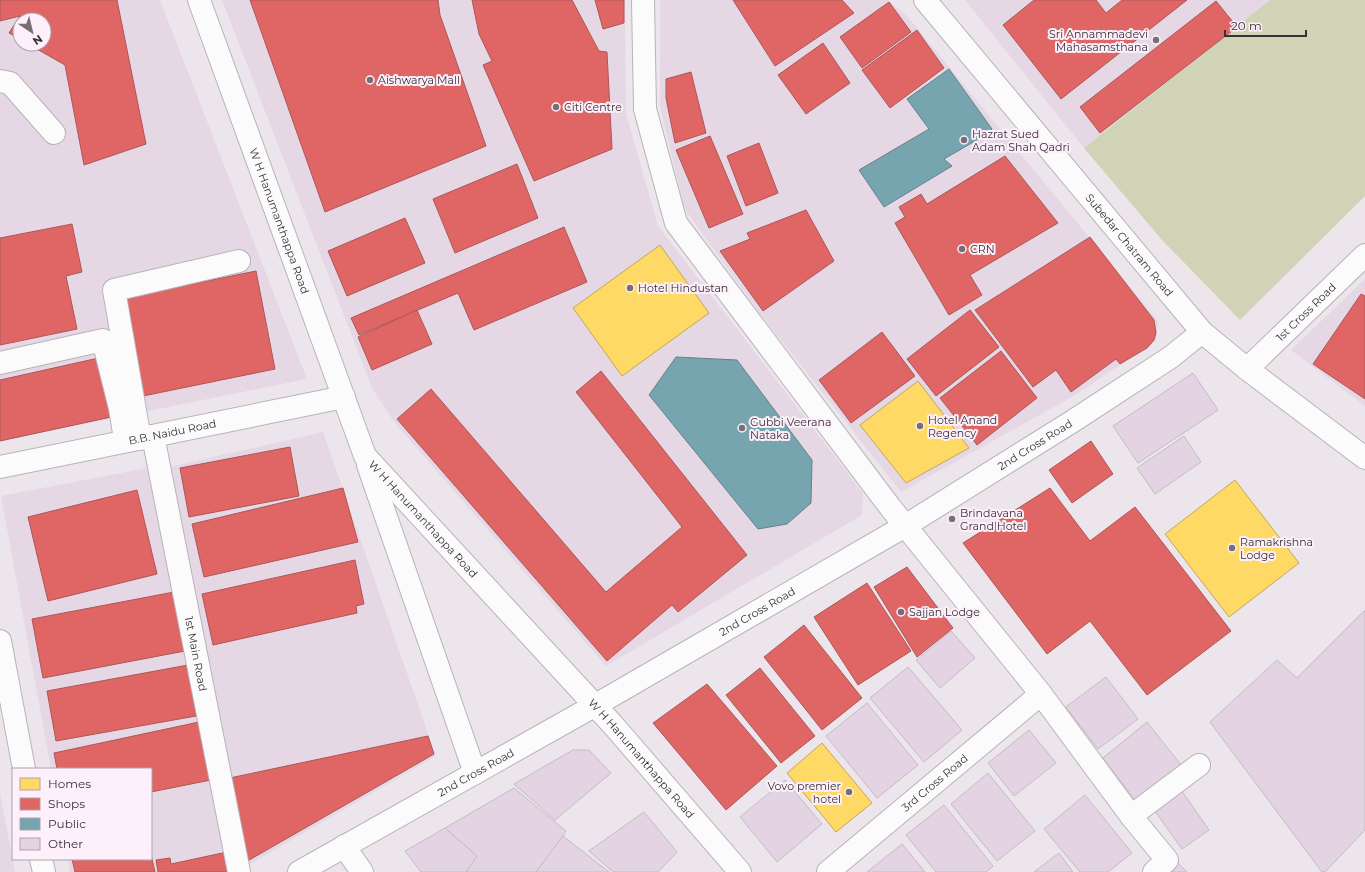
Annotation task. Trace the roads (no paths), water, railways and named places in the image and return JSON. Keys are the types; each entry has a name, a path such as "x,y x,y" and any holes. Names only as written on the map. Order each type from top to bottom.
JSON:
{"street":[{"name":"W H Hanumanthappa Road","path":"199,0 365,456 594,706 740,872"},
{"path":"643,0 645,109 676,223 905,526 1041,694 1131,816 1160,866"},
{"name":"Subedar Chatram Road","path":"925,0 1202,332 1246,370 1365,458"},
{"path":"0,81 10,83 54,133"},
{"name":"1st Cross Road","path":"1246,370 1365,255"},
{"path":"139,439 114,290 239,261"},
{"name":"2nd Cross Road","path":"299,872 594,706 905,526 1172,357 1202,332"},
{"path":"0,363 104,340 120,408 139,439"},
{"name":"B.B. Naidu Road","path":"0,468 344,397"},
{"name":"1st Main Road","path":"139,439 239,872"},
{"path":"365,456 475,773"},
{"path":"0,641 7,711 24,768"},
{"name":"3rd Cross Road","path":"828,872 1041,694"},
{"path":"1131,816 1199,765"},
{"path":"344,846 362,872"},
{"path":"41,860 44,872"}],"place":[{"name":"Sri Annammadevi Mahasamsthana","path":"1156,40"},
{"name":"Aishwarya Mall","path":"370,80"},
{"name":"Citi Centre","path":"556,107"},
{"name":"Hazrat Sued Adam Shah Qadri","path":"964,140"},
{"name":"CRN","path":"962,249"},
{"name":"Hotel Hindustan","path":"630,288"},
{"name":"Hotel Anand Regency","path":"920,426"},
{"name":"Gubbi Veerana Nataka","path":"742,428"},
{"name":"Brindavana Grand Hotel","path":"952,519"},
{"name":"Ramakrishna Lodge","path":"1232,548"},
{"name":"Sajjan Lodge","path":"901,612"},
{"name":"Vovo premier hotel","path":"849,792"}]}
